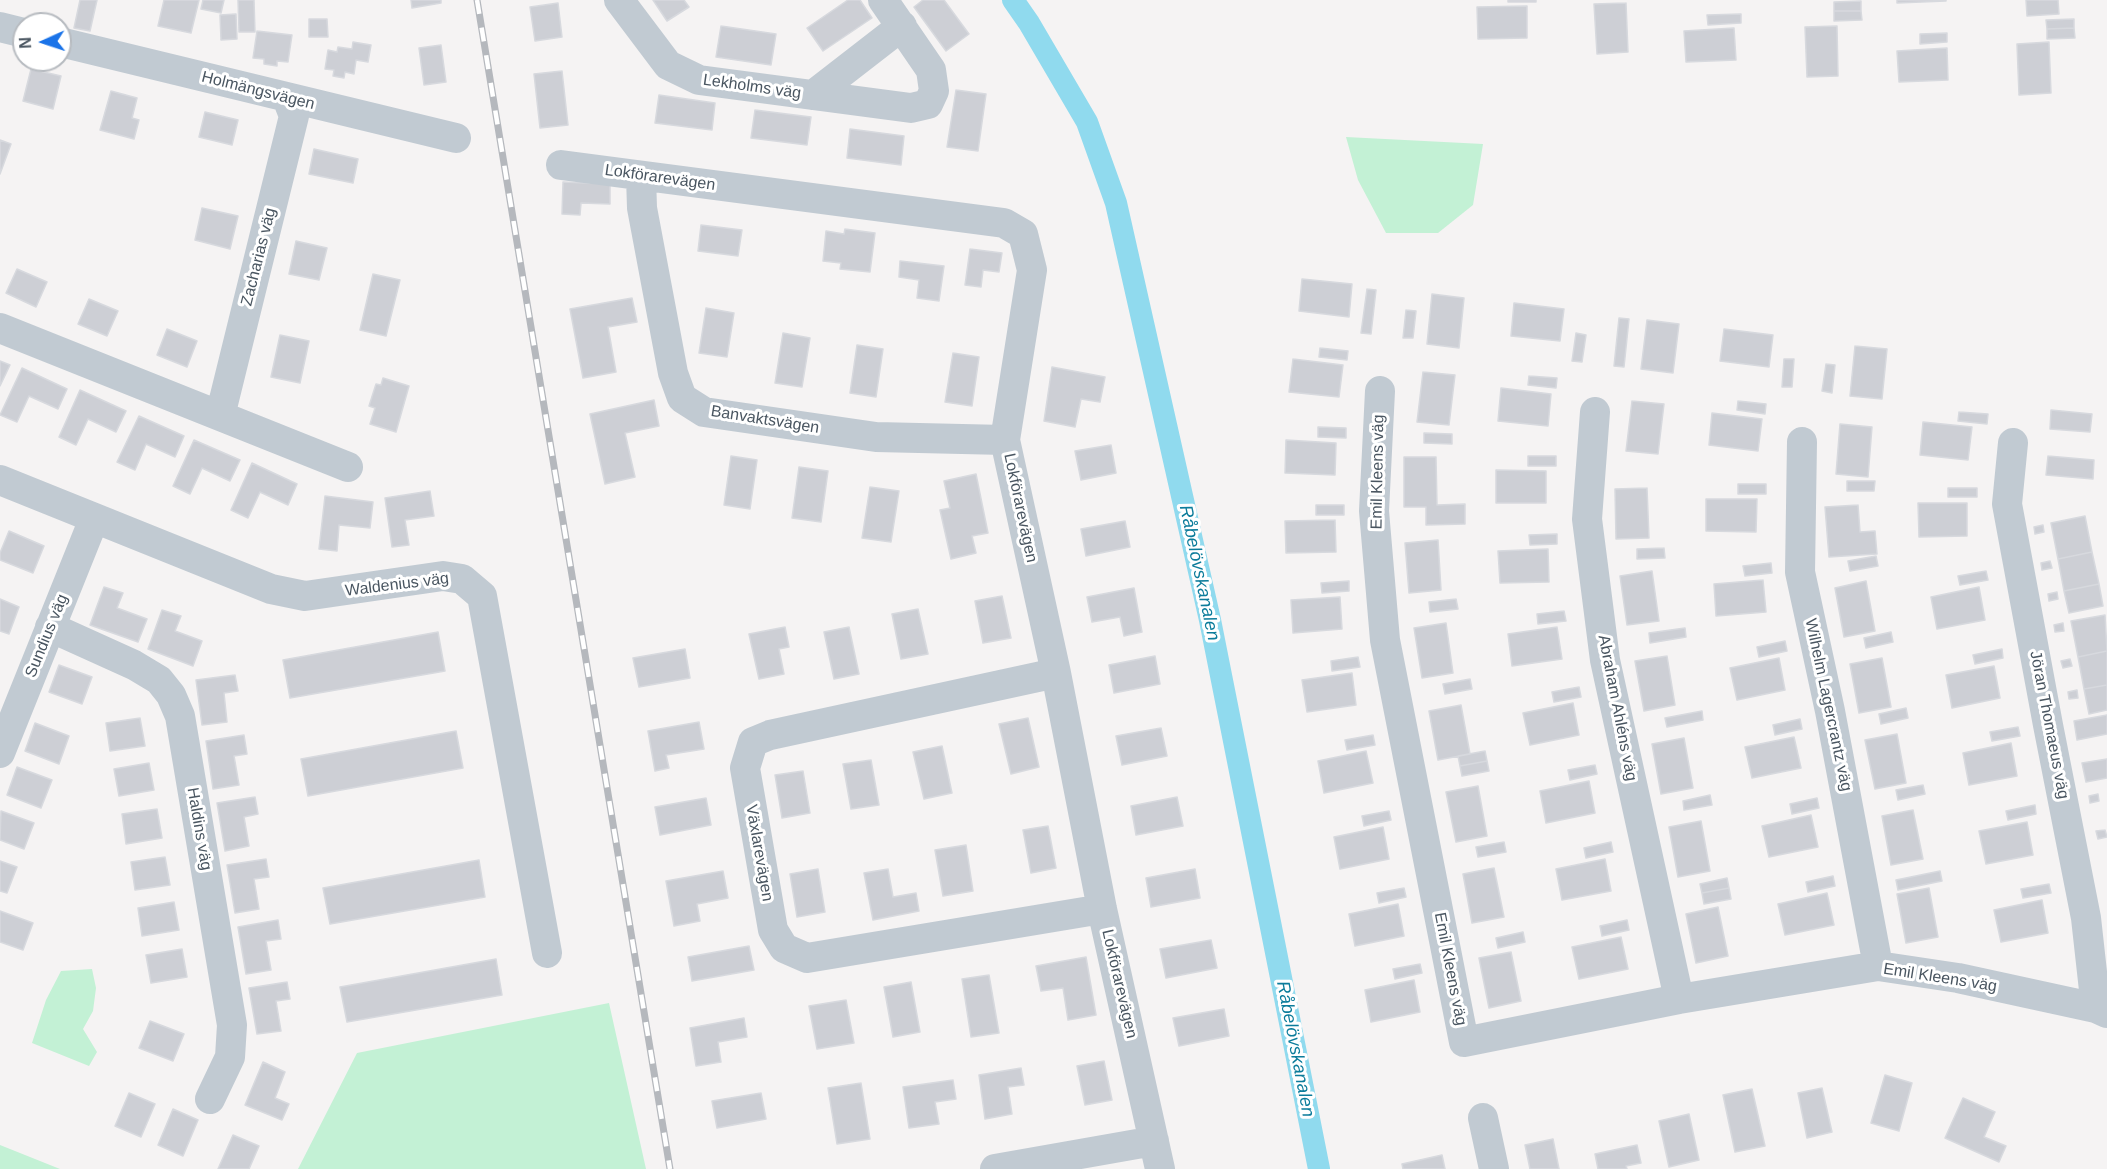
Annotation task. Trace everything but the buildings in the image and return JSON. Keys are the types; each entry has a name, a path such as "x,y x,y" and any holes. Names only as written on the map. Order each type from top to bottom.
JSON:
{"street":[{"name":"Lekholms väg","path":"619,0 668,65 699,80 911,108 928,104 934,91 931,70 883,0"},
{"name":"Lekholms väg","path":"813,96 902,26"},
{"name":"Holmängsvägen","path":"72,45 456,138"},
{"name":"Zacharias väg","path":"220,416 294,116 287,98"},
{"name":"Lokförarevägen","path":"561,165 1004,223 1023,234 1032,270 1005,440 1056,673 1102,909 1157,1155"},
{"name":"Banvaktsvägen","path":"641,176 642,208 673,373 682,398 704,412 876,437 1005,440"},
{"path":"0,328 348,467"},
{"name":"Emil Kleens väg","path":"1380,391 1374,511 1385,640 1464,1042 1679,999 1878,966 1958,978 2102,1010"},
{"name":"Abraham Ahléns väg","path":"1595,412 1587,519 1605,660 1679,999"},
{"name":"Wilhelm Lagercrantz väg","path":"1803,442 1800,572 1830,711 1878,966"},
{"name":"Jöran Thomaeus väg","path":"2013,442 2007,504 2102,1010"},
{"name":"Waldenius väg","path":"0,480 271,588 305,596 443,576 462,579 482,596 547,953"},
{"name":"Sundius väg","path":"0,753 94,519"},
{"name":"Haldins väg","path":"50,627 134,665 159,680 171,695 180,716 232,1025 230,1057 210,1099"},
{"name":"Växlarevägen","path":"1056,673 770,735 753,742 745,768 773,930 784,948 807,958 1102,909"},
{"path":"1483,1118 1494,1169"},
{"path":"995,1169 1157,1155"}],"green space":[{"path":"1346,137 1483,144 1473,205 1438,233 1386,233 1358,180"},
{"path":"92,969 96,988 93,1011 83,1029 97,1052 89,1066 32,1043 46,1000 61,971"},
{"path":"609,1003 646,1169 298,1169 357,1053"},
{"path":"0,1145 60,1169 0,1169"}],"waterway":[{"name":"Råbelövskanalen","path":"1013,0 1087,122 1116,203 1210,620 1319,1169"}],"railway":[{"path":"477,0 670,1169"}]}
